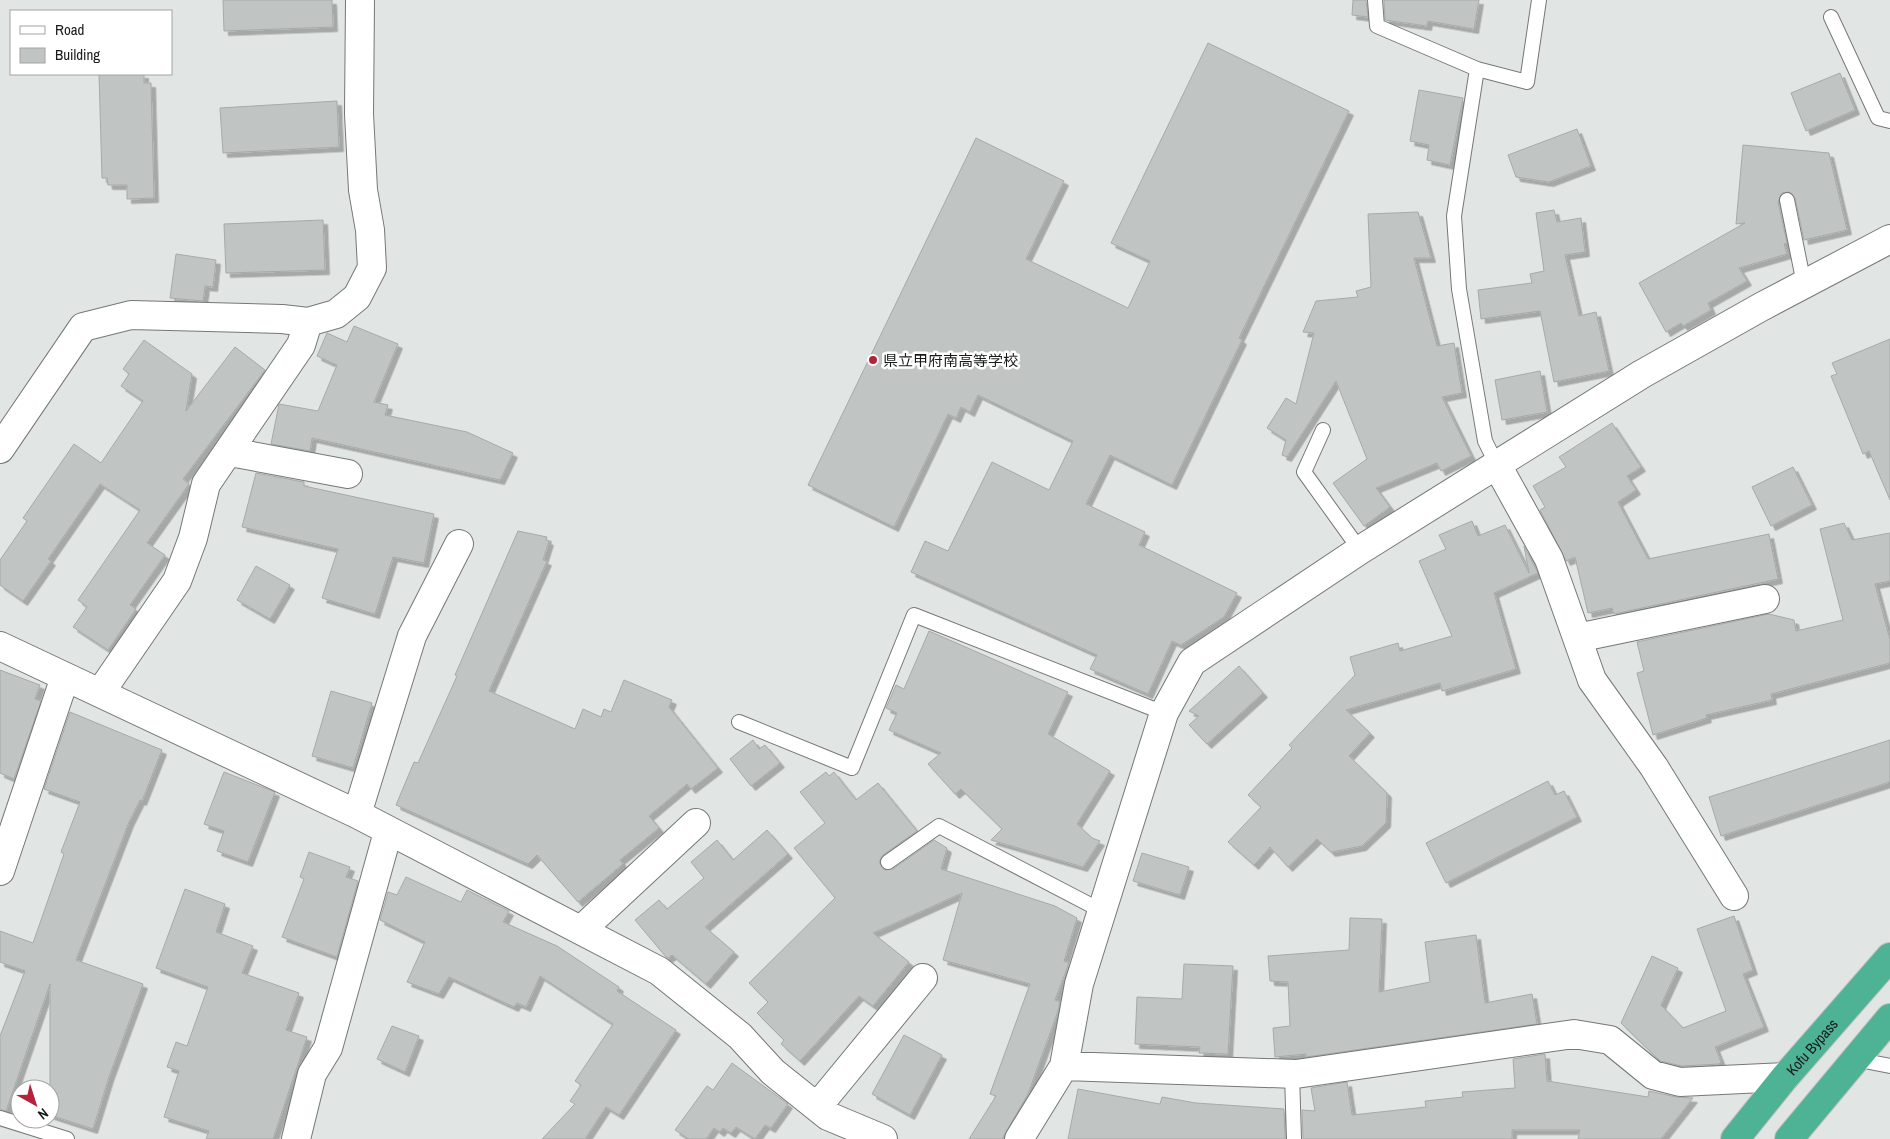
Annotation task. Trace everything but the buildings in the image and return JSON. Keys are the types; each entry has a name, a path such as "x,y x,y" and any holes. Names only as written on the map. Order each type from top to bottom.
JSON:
{"highway":[{"name":"Kofu Bypass","path":"1735,1139 1785,1077 1890,957"},
{"path":"1789,1139 1890,1018"}],"street":[{"path":"0,449 83,327 131,316 282,319 308,322 336,314 357,297 372,268 370,230 363,190 359,114 360,0"},
{"path":"1019,1139 1064,1066 1080,984 1164,713 1192,662 1360,550 1642,374 1804,284 1890,239"},
{"path":"100,692 177,581 193,538 206,484 230,452 301,345 308,322"},
{"path":"230,452 348,474"},
{"path":"1497,465 1549,559 1592,680 1654,767 1734,896"},
{"path":"357,814 412,636 459,544"},
{"path":"1577,638 1765,599"},
{"path":"0,646 357,814 388,832 659,971 740,1036 773,1072 816,1107 828,1116 883,1139"},
{"path":"0,871 65,678"},
{"path":"580,930 696,823"},
{"path":"296,1139 312,1074 328,1048 388,832"},
{"path":"816,1107 923,978"},
{"path":"1064,1066 1292,1074 1574,1034 1610,1040 1653,1075 1680,1082 1785,1077"}],"lane":[{"path":"1375,0 1377,26 1477,69 1526,82 1539,0"},
{"path":"1831,17 1878,118 1890,121"},
{"path":"1477,69 1454,216 1459,289 1485,441 1497,465"},
{"path":"1787,200 1804,284"},
{"path":"1323,430 1304,472 1360,550"},
{"path":"739,722 852,768 914,614 1164,713"},
{"path":"888,862 940,826 1102,911"},
{"path":"1854,1059 1890,1066"},
{"path":"1292,1074 1294,1139"},
{"path":"0,1118 67,1139"}],"place":[{"name":"県立甲府南高等学校","path":"873,360"}]}
